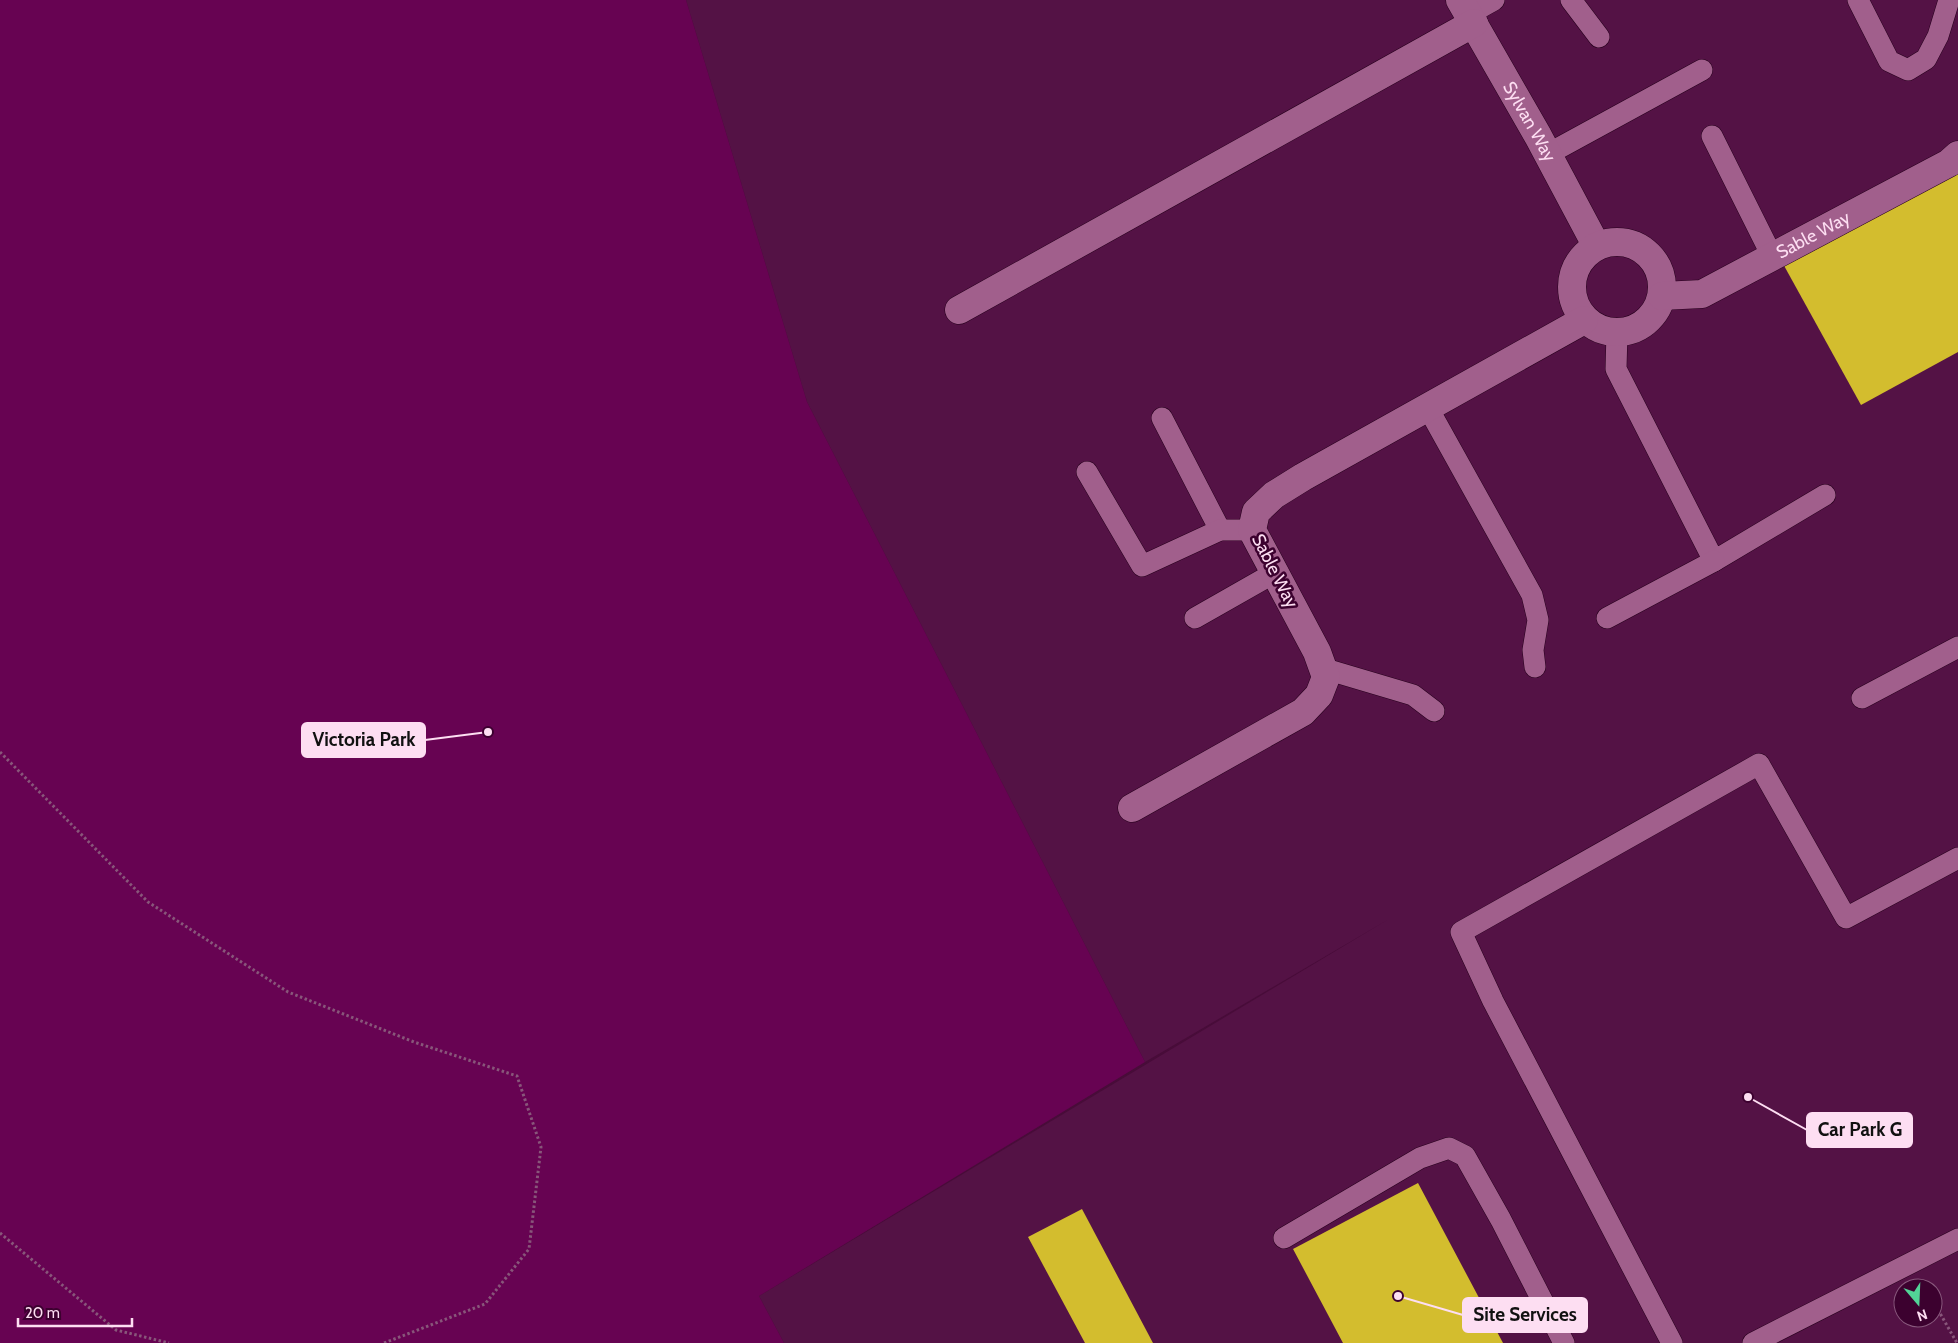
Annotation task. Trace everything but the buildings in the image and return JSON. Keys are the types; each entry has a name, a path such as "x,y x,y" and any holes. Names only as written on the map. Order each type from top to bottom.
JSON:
{"street":[{"name":"Sylvan Way","path":"1468,12 1548,154 1596,245"},
{"path":"959,310 1468,12"},
{"name":"Sable Way","path":"1662,296 1702,294 1949,163 1958,155"},
{"path":"1619,241 1636,245 1654,260 1661,274 1662,296 1652,316 1640,327 1624,332 1606,332 1584,320 1574,304 1570,282 1574,267 1596,245 1619,241"},
{"name":"Sable Way","path":"1132,808 1302,712 1319,695 1326,677 1317,652 1252,530 1256,512 1274,495 1584,320"}],"lane":[{"path":"1468,12 1494,0"},
{"path":"1571,0 1599,37"},
{"path":"1858,0 1889,61 1908,70 1926,60 1938,36 1950,0"},
{"path":"1548,154 1702,70"},
{"path":"1712,136 1773,258"},
{"path":"1617,332 1616,369 1714,562"},
{"path":"1428,408 1532,595 1538,620 1533,650 1535,667"},
{"path":"1162,418 1220,530"},
{"path":"1087,472 1142,566 1220,530 1252,530"},
{"path":"1607,618 1714,562 1825,495"},
{"path":"1194,618 1274,573"},
{"path":"1862,698 1958,647"},
{"path":"1322,668 1413,695 1434,710"},
{"path":"1672,1343 1493,1001 1461,932 1759,764 1846,918 1958,858"},
{"path":"1284,1238 1420,1158 1449,1148 1465,1156 1501,1220 1564,1343"},
{"path":"1753,1343 1958,1239"}],"path":[{"path":"0,752 148,902 288,992 414,1042 517,1076 541,1147 529,1249 484,1304 384,1343"},
{"path":"0,1233 116,1330 169,1343"},
{"path":"1943,1319 1957,1343"}],"shaded area":[{"path":"0,0 686,0 807,402 1145,1062 759,1296 784,1343 0,1343"},
{"path":"686,0 1958,0 1958,1343 784,1343 759,1296 1389,919 1145,1062 807,402"}],"place":[{"name":"Victoria Park","path":"488,732"},
{"name":"Car Park G","path":"1748,1097"},
{"name":"Site Services","path":"1398,1296"}]}
